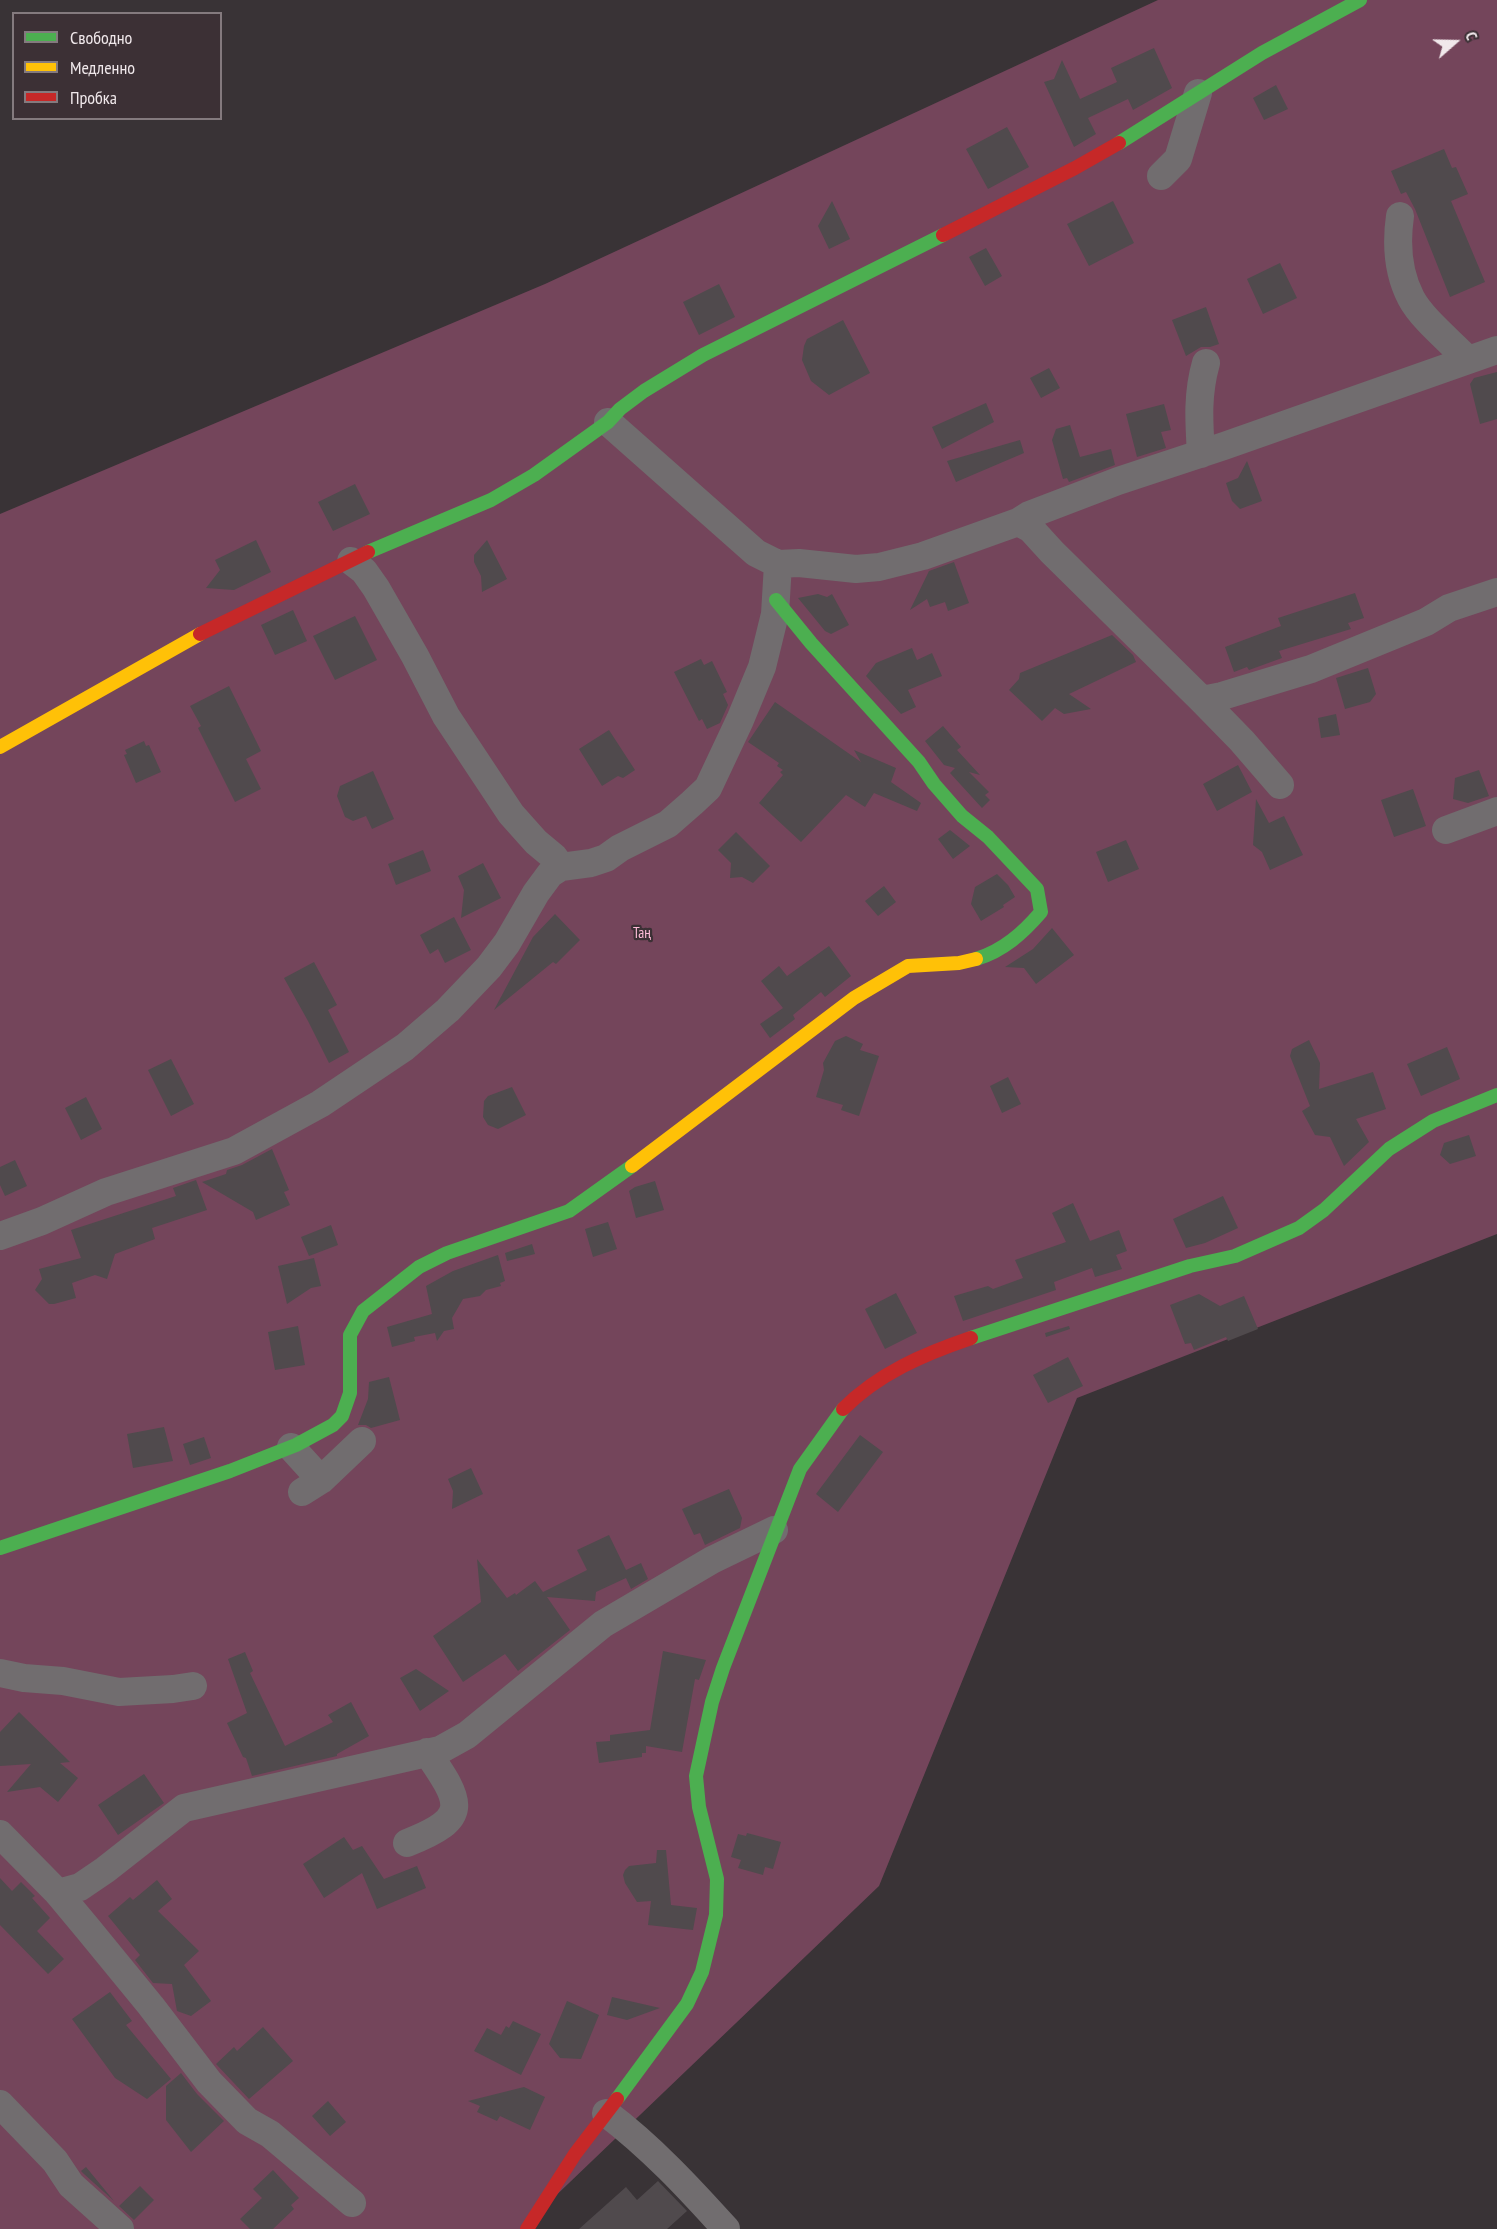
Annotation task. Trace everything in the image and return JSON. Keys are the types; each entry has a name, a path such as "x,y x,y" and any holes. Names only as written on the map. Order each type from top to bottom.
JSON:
{"street":[{"path":"0,747 158,656 351,561 491,500 534,475 608,422 620,409 644,391 703,355 1075,168 1131,136 1262,53 1360,0"},
{"path":"1161,176 1178,159 1198,93"},
{"path":"1400,216 1397,237 1399,259 1411,299 1468,360"},
{"path":"608,422 756,553 778,564 799,563 856,569 879,567 922,556 1018,522 1029,515 1118,481 1497,350"},
{"path":"1201,454 1198,407 1206,363"},
{"path":"1018,522 1031,529 1202,700 1280,785"},
{"path":"351,561 364,571 376,588 446,716 511,814 561,867"},
{"path":"0,1236 42,1221 106,1192 234,1151 294,1119 367,1074 405,1047 489,967 507,943 536,893 550,874 561,867 591,863 606,858 620,848 668,824 708,788 740,720 762,667 775,614 778,564"},
{"path":"1202,700 1311,669 1426,622 1449,608 1497,592"},
{"path":"0,1548 230,1471 291,1447 333,1425 342,1416 350,1393 350,1335 363,1311 404,1279 447,1253 569,1211 854,998 908,966 959,963 989,955 1023,933 1041,912 1037,889 988,837 962,816 918,762 811,643 776,600"},
{"path":"1446,830 1497,811"},
{"path":"527,2229 575,2154 681,2013 702,1972 716,1915 717,1879 699,1807 696,1776 712,1702 774,1530 800,1469 844,1407 879,1379 906,1363 947,1346 1179,1269 1235,1256 1299,1228 1324,1210 1389,1149 1433,1121 1497,1095"},
{"path":"291,1447 312,1486 362,1441"},
{"path":"58,1893 80,1887 184,1808 440,1750 467,1735 603,1624 712,1560 774,1530"},
{"path":"0,1673 24,1678 63,1681 119,1692 193,1686"},
{"path":"407,1844 442,1827 452,1818 455,1809 455,1800 449,1783 427,1752"},
{"path":"0,1834 58,1893 151,2006 209,2082 247,2121 270,2134 352,2203"},
{"path":"0,2104 55,2162 71,2186 120,2229"},
{"path":"606,2113 640,2140 726,2229"}],"green space":[{"name":"Таң","path":"1158,0 1497,0 1497,1234 1077,1398 879,1886 521,2229 0,2229 0,514 545,284"}],"building":[{"path":"1154,48 1172,88 1133,110 1128,99 1088,118 1096,134 1074,147 1044,82 1054,79 1062,60 1080,99 1117,82 1111,68"},
{"path":"1276,85 1288,109 1264,120 1253,98"},
{"path":"1007,127 1029,167 988,189 966,149"},
{"path":"1444,149 1452,168 1456,167 1468,194 1451,201 1485,282 1450,297 1415,209 1406,192 1401,194 1391,171"},
{"path":"832,201 850,239 829,249 818,226"},
{"path":"1113,201 1134,243 1089,266 1067,224"},
{"path":"986,248 1002,276 985,286 969,257"},
{"path":"1280,263 1297,298 1263,314 1247,279"},
{"path":"719,284 735,317 699,335 683,302"},
{"path":"1206,307 1219,344 1201,347 1186,356 1172,320"},
{"path":"843,320 870,373 829,395 811,381 802,360 804,346 807,339"},
{"path":"1049,368 1060,388 1041,398 1030,378"},
{"path":"1497,372 1497,419 1480,424 1470,384 1474,378"},
{"path":"986,403 994,422 942,449 932,427"},
{"path":"1164,404 1171,430 1161,432 1166,448 1137,457 1126,414"},
{"path":"1070,425 1080,457 1111,449 1115,465 1069,482 1067,478 1063,479 1052,440 1056,429"},
{"path":"1020,440 1024,453 956,482 947,461"},
{"path":"1247,461 1262,501 1240,509 1232,501 1226,483 1238,478"},
{"path":"355,484 370,514 333,531 318,502"},
{"path":"256,540 271,572 234,590 206,588 220,570 215,560"},
{"path":"487,540 507,579 482,592 481,576 474,562 474,555"},
{"path":"954,562 969,603 948,611 945,602 930,607 927,599 910,610 929,571"},
{"path":"1355,593 1364,618 1348,623 1351,629 1279,651 1282,658 1249,670 1247,667 1234,672 1225,647 1281,626 1278,618"},
{"path":"818,594 827,597 832,594 849,625 831,634 825,631 798,598"},
{"path":"293,610 307,641 275,655 261,625"},
{"path":"355,616 377,660 335,680 313,636"},
{"path":"1112,635 1133,655 1136,662 1069,694 1091,709 1064,714 1055,708 1042,721 1009,690 1019,679 1020,673"},
{"path":"912,648 917,660 932,653 942,676 908,690 916,707 901,714 866,676 876,663"},
{"path":"701,659 704,665 712,661 727,692 723,694 728,705 720,723 707,729 702,719 699,721 674,672"},
{"path":"1368,668 1376,694 1370,702 1345,709 1336,678"},
{"path":"229,686 261,751 246,759 261,789 235,802 198,728 201,726 190,706"},
{"path":"775,702 861,762 854,750 896,768 891,782 921,803 917,811 874,793 865,807 846,795 801,842 759,803 783,775 780,772 783,770 777,766 779,763 748,742"},
{"path":"1336,714 1340,735 1321,738 1318,718"},
{"path":"943,726 961,747 957,750 980,775 969,772 989,792 985,795 990,800 982,808 950,773 955,768 944,765 925,741"},
{"path":"609,730 635,770 623,778 618,776 602,786 579,749"},
{"path":"144,741 146,746 149,745 161,772 136,783 124,755 127,754 125,750"},
{"path":"1238,765 1252,792 1217,811 1203,784"},
{"path":"1479,770 1489,796 1468,803 1453,799 1455,778"},
{"path":"373,771 394,819 372,829 366,816 353,821 345,817 337,796 340,786"},
{"path":"1413,789 1426,826 1394,837 1381,800"},
{"path":"1256,799 1269,823 1284,816 1303,855 1270,870 1262,852 1253,845"},
{"path":"950,830 970,846 953,859 938,839"},
{"path":"736,832 770,866 753,883 742,877 730,878 731,863 718,850"},
{"path":"1126,840 1139,869 1108,882 1096,852"},
{"path":"423,850 431,871 396,885 388,864"},
{"path":"483,863 501,898 461,918 464,890 458,876"},
{"path":"997,874 1008,885 1015,897 1003,905 1004,907 981,921 971,904 975,887"},
{"path":"884,886 896,902 878,916 865,901"},
{"path":"555,914 580,940 556,964 553,962 494,1010 533,937"},
{"path":"454,917 471,950 445,963 438,949 430,954 420,935"},
{"path":"1052,928 1074,955 1036,984 1024,968 1005,967 1033,949"},
{"path":"829,946 851,976 825,997 821,992 793,1015 795,1019 770,1038 760,1024 783,1008 761,981 779,966 787,976"},
{"path":"314,962 337,1005 328,1010 349,1052 329,1063 284,978"},
{"path":"846,1036 863,1044 860,1050 879,1056 859,1116 841,1110 843,1105 816,1097 824,1070 823,1063 835,1041"},
{"path":"1309,1040 1320,1063 1319,1089 1373,1072 1386,1109 1356,1119 1369,1142 1344,1166 1330,1137 1315,1135 1302,1111 1310,1106 1290,1056 1292,1049"},
{"path":"1447,1047 1460,1079 1421,1096 1407,1064"},
{"path":"171,1059 194,1104 171,1116 148,1070"},
{"path":"1008,1077 1021,1104 1002,1113 990,1086"},
{"path":"512,1087 526,1115 498,1129 488,1125 483,1117 484,1101 488,1096"},
{"path":"86,1097 102,1129 81,1140 65,1108"},
{"path":"1469,1135 1476,1156 1450,1164 1440,1155 1444,1143"},
{"path":"272,1149 289,1190 284,1192 290,1205 256,1220 253,1212 202,1182 226,1174 227,1170 242,1165"},
{"path":"15,1160 27,1186 5,1196 0,1185 0,1167"},
{"path":"196,1180 207,1210 152,1228 155,1239 115,1254 107,1279 95,1275 72,1283 76,1298 54,1304 49,1304 35,1290 42,1279 39,1269 81,1258 71,1230 176,1196 173,1188"},
{"path":"655,1181 664,1210 636,1218 629,1191"},
{"path":"1223,1196 1238,1228 1205,1243 1186,1248 1173,1219"},
{"path":"1073,1203 1090,1241 1119,1230 1127,1251 1116,1255 1122,1269 1095,1277 1092,1268 1054,1282 1056,1290 963,1321 954,1296 988,1286 993,1289 1023,1278 1015,1260 1066,1242 1052,1213"},
{"path":"608,1222 617,1249 593,1257 585,1229"},
{"path":"331,1225 338,1245 309,1256 301,1237"},
{"path":"532,1244 535,1254 507,1261 505,1253"},
{"path":"498,1255 505,1281 500,1283 501,1286 486,1290 480,1296 463,1299 452,1318 454,1329 444,1331 437,1341 435,1333 414,1337 415,1341 392,1347 387,1327 432,1314 426,1286 453,1271"},
{"path":"314,1258 321,1286 311,1288 287,1304 278,1266"},
{"path":"896,1293 917,1333 885,1349 865,1309"},
{"path":"1199,1294 1220,1306 1244,1296 1258,1329 1228,1341 1226,1337 1194,1350 1191,1343 1185,1344 1170,1305"},
{"path":"298,1326 305,1365 275,1370 268,1332"},
{"path":"1069,1326 1070,1329 1046,1337 1045,1333"},
{"path":"1068,1357 1083,1386 1048,1403 1033,1375"},
{"path":"389,1377 400,1420 371,1428 358,1425 368,1399 369,1382"},
{"path":"164,1427 173,1461 133,1468 127,1434"},
{"path":"860,1435 883,1452 838,1512 816,1494"},
{"path":"204,1437 211,1458 190,1465 183,1444"},
{"path":"471,1468 483,1494 452,1509 453,1491 448,1479"},
{"path":"729,1489 742,1518 740,1528 705,1545 700,1533 694,1535 682,1509"},
{"path":"609,1535 626,1570 641,1563 648,1579 631,1589 626,1578 596,1592 595,1601 547,1597 570,1630 518,1671 505,1654 463,1682 433,1636 481,1602 477,1559 507,1598 515,1593 516,1595 535,1581 543,1592 587,1570 577,1550"},
{"path":"663,1651 706,1660 699,1680 695,1679 682,1752 646,1746 646,1753 642,1753 642,1757 599,1763 596,1742 610,1741 610,1735 650,1730"},
{"path":"245,1652 253,1671 250,1673 285,1746 333,1722 328,1715 351,1702 369,1736 337,1756 252,1776 246,1758 243,1757 227,1723 247,1713 228,1659"},
{"path":"416,1669 449,1691 420,1711 400,1678"},
{"path":"19,1712 70,1762 60,1763 78,1778 58,1802 40,1787 7,1792 31,1764 0,1766 0,1732"},
{"path":"144,1774 164,1803 118,1835 98,1805"},
{"path":"747,1833 781,1842 773,1869 765,1867 763,1875 738,1868 741,1860 731,1857 738,1834 746,1836"},
{"path":"344,1837 353,1850 362,1846 384,1879 417,1866 426,1888 377,1909 362,1873 324,1898 303,1864"},
{"path":"657,1850 666,1850 671,1905 697,1908 693,1930 648,1925 651,1901 637,1902 625,1883 623,1875 625,1870 629,1866 656,1863"},
{"path":"0,1878 12,1891 21,1882 35,1896 32,1898 50,1918 37,1931 64,1959 48,1974 0,1925"},
{"path":"157,1880 172,1899 158,1911 199,1951 184,1965 211,2001 191,2016 177,2011 172,1984 153,1983 135,1960 140,1955 108,1916 130,1897 133,1900"},
{"path":"110,1992 132,2021 126,2025 171,2079 147,2099 115,2078 72,2019"},
{"path":"612,1997 660,2008 627,2020 607,2015"},
{"path":"567,2001 599,2015 581,2059 560,2058 549,2044"},
{"path":"513,2021 541,2034 521,2075 474,2051 487,2028 501,2035 506,2026 509,2028"},
{"path":"263,2027 293,2061 249,2099 216,2064 234,2047 237,2051"},
{"path":"181,2073 197,2094 224,2121 191,2152 166,2120 166,2086"},
{"path":"524,2087 545,2097 530,2130 500,2116 497,2121 477,2112 480,2106 468,2101"},
{"path":"328,2101 346,2122 330,2136 312,2116"},
{"path":"86,2167 114,2201 81,2171"},
{"path":"273,2170 299,2198 291,2205 294,2209 273,2229 250,2229 240,2219 262,2198 253,2189"},
{"path":"658,2181 687,2211 667,2229 579,2229 626,2187 637,2200"},
{"path":"140,2186 154,2200 134,2220 119,2206"}],"traffic: fast":[{"path":"1119,143 1262,53 1360,0"},
{"path":"368,552 491,500 534,475 608,422 620,409 644,391 703,355 943,235"},
{"path":"776,600 811,643 919,762 934,784 962,816 988,837 1037,889 1041,912 1012,940 986,956 976,959"},
{"path":"971,1338 1190,1266 1235,1256 1299,1228 1324,1210 1389,1149 1433,1121 1497,1095"},
{"path":"0,1548 230,1471 296,1445 333,1425 342,1416 350,1393 350,1335 363,1311 419,1267 447,1253 569,1211 632,1166"},
{"path":"617,2099 687,2004 702,1972 716,1915 717,1879 699,1807 696,1776 712,1702 800,1469 843,1409"}],"traffic: slow":[{"path":"0,747 200,634"},
{"path":"632,1166 854,998 908,966 959,963 976,959"}],"traffic: jam":[{"path":"943,235 1119,143"},
{"path":"200,634 368,552"},
{"path":"843,1409 872,1385 903,1366 971,1338"},
{"path":"527,2229 575,2154 617,2099"}]}
